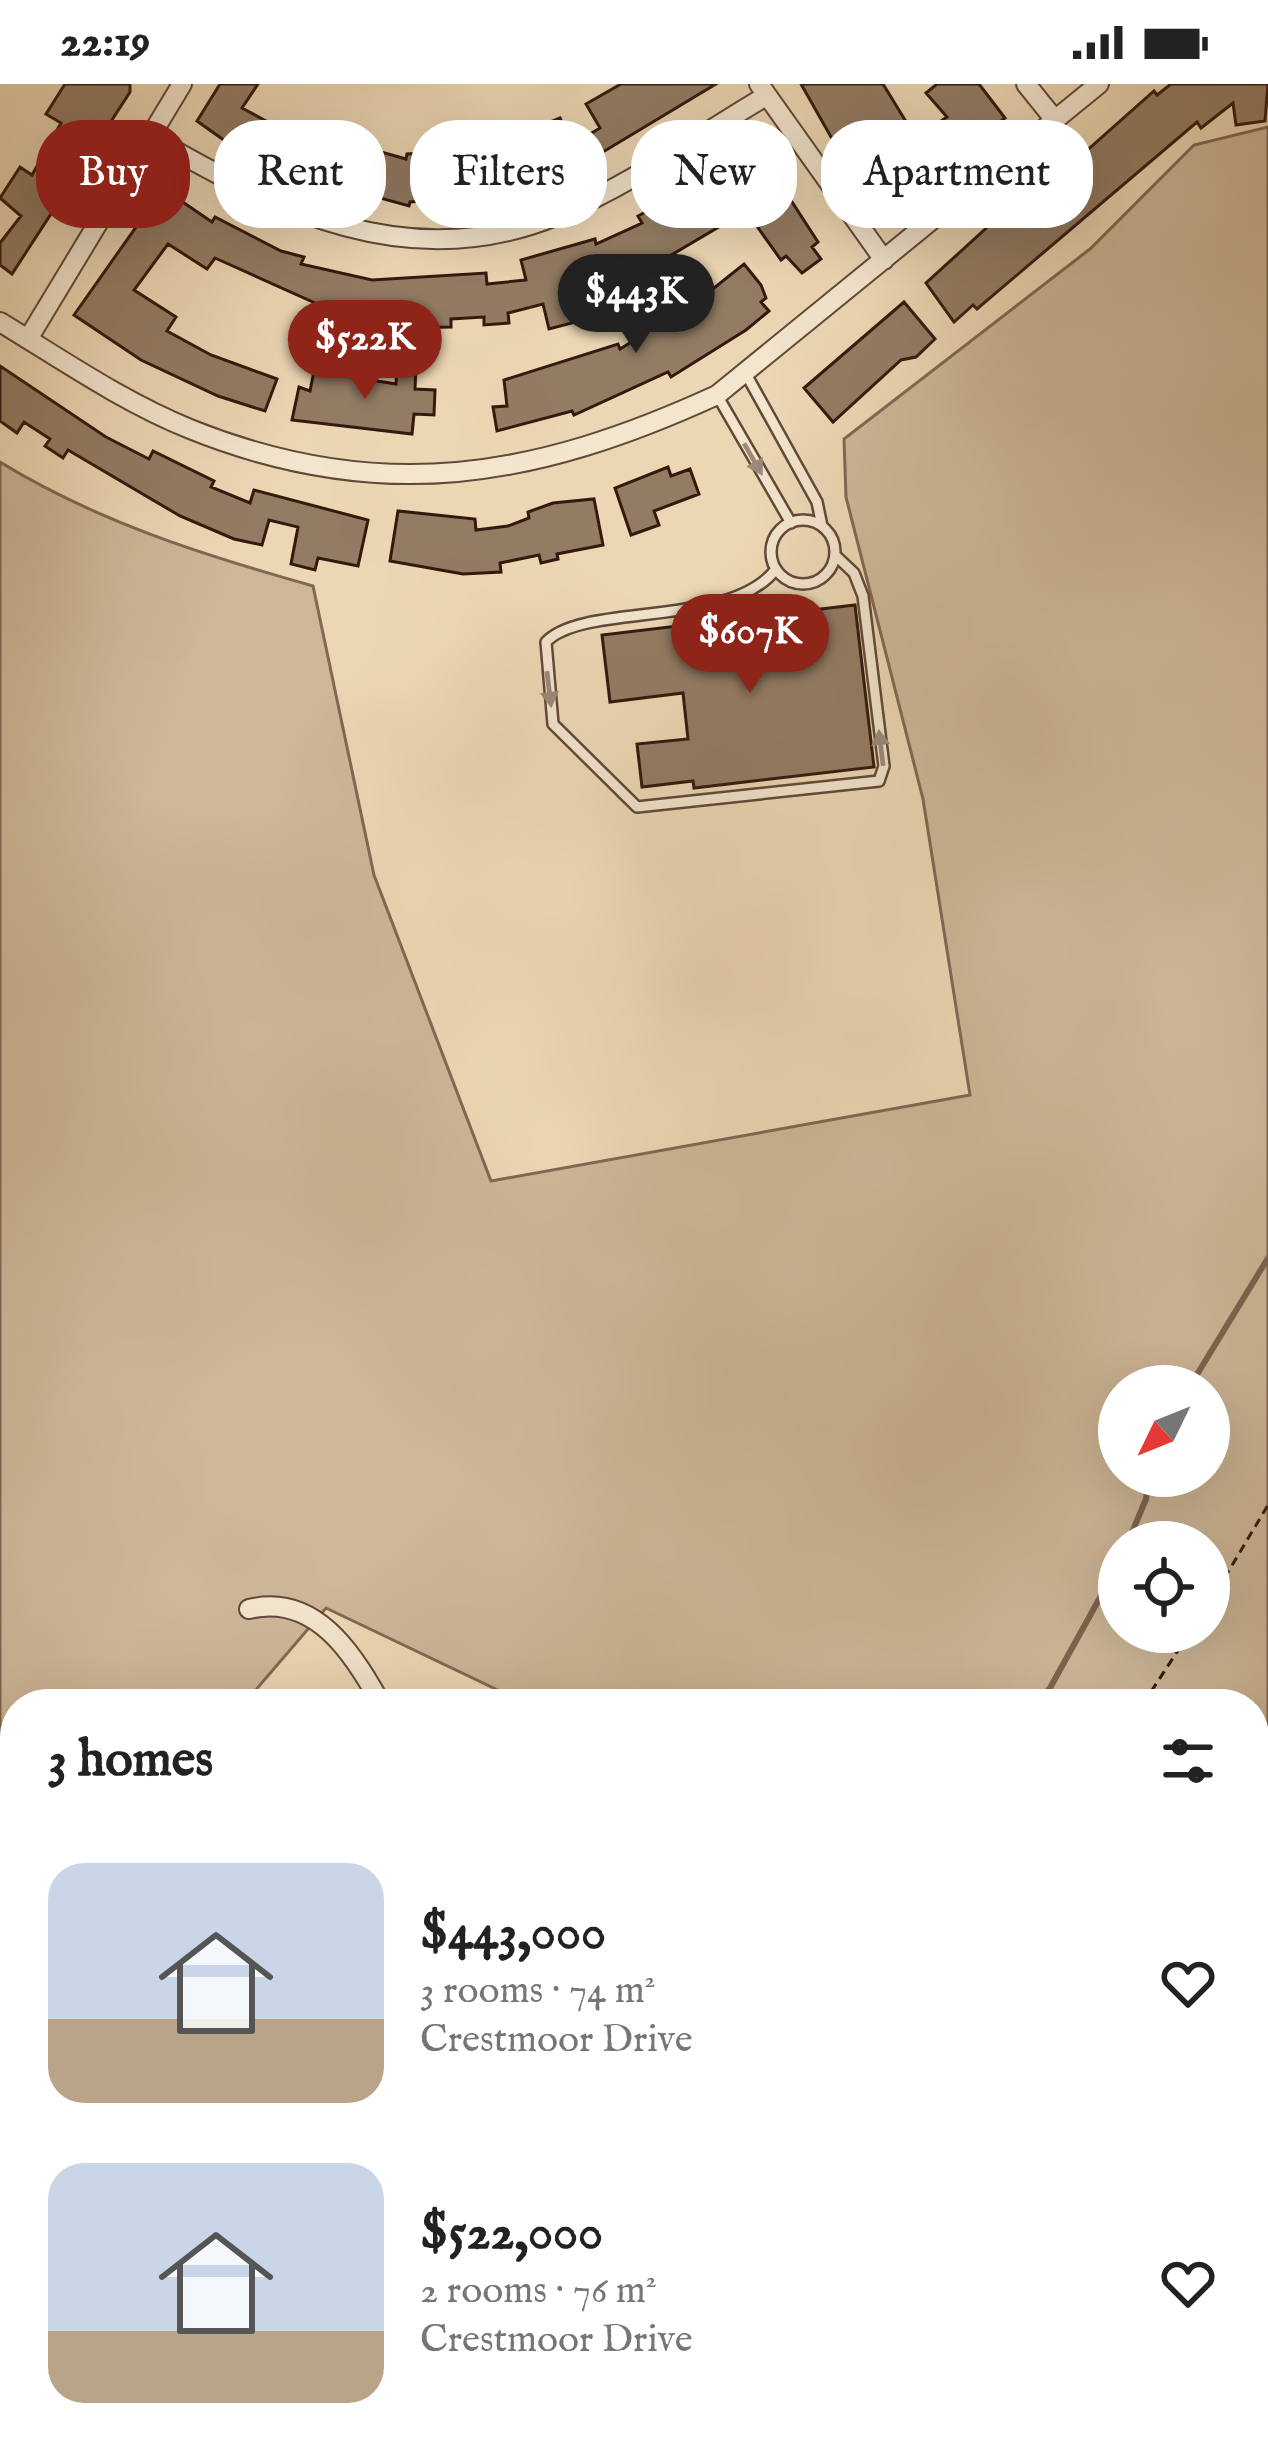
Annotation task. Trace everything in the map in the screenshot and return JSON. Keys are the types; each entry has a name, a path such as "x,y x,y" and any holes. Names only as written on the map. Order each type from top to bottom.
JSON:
{"street":[{"path":"161,120 182,84"},
{"path":"1026,84 1055,120 1099,84"},
{"path":"190,157 295,214 349,230 452,237 555,216 763,90 884,260"},
{"path":"28,339 95,228"},
{"path":"0,322 188,429 286,461 394,476 445,477 550,460 631,433 717,394 923,228"},
{"path":"249,1609 288,1604 306,1612 351,1655 372,1689"}],"lane":[{"path":"746,374 817,502 822,526"},
{"path":"717,394 791,523"},
{"path":"776,569 753,590 652,618 601,621 558,632 546,642 554,724 634,805 645,809 879,781 884,766 863,596 854,573 836,555 833,539 822,526 807,520 791,523 773,542 776,569 791,582 810,584 827,574 836,555"}],"path":[{"path":"1230,1569 1268,1505"},
{"path":"1153,1689 1176,1653"}],"shaded area":[{"path":"1268,127 1268,1689 496,1689 326,1608 257,1689 0,1689 0,462 152,535 313,586 374,875 491,1181 970,1095 923,799 846,497 844,439 1090,249 1194,145"}],"building":[{"path":"65,84 130,84 130,92 112,120 56,120 46,114"},
{"path":"220,84 258,84 242,108 264,120 214,120 214,133 197,121"},
{"path":"621,84 716,84 656,120 631,120 631,135 607,150 607,120 595,120 586,104"},
{"path":"801,84 883,84 905,120 821,120"},
{"path":"937,84 979,84 1005,118 943,120 947,117 926,93"},
{"path":"1171,84 1268,84 1265,121 1236,125 1233,103 1201,128 1197,122 1093,210 1093,145 1154,91 1157,95"},
{"path":"386,153 406,159 410,154 409,206 386,200"},
{"path":"20,167 32,175 36,168 36,228 42,228 12,274 0,265 0,243 21,216 0,198"},
{"path":"190,207 212,222 214,219 214,228 236,228 304,257 301,264 372,280 486,273 487,284 526,280 521,260 595,239 596,244 631,228 717,228 656,264 659,270 568,305 572,323 549,329 543,304 508,313 509,323 484,325 484,317 451,319 451,327 396,328 311,320 315,303 215,258 207,269 168,244 134,290 176,317 167,331 211,355 277,379 265,411 218,396 141,360 74,315 135,228 190,228"},
{"path":"797,210 818,242 812,247 821,259 802,273 786,256 781,260 758,228 797,228"},
{"path":"986,228 1072,228 977,309 973,305 954,322 926,283"},
{"path":"744,264 761,285 766,298 761,302 769,311 746,330 671,377 668,372 574,415 572,411 497,431 493,407 507,406 504,380 618,344 620,349 699,300"},
{"path":"904,302 935,339 916,357 901,360 833,422 804,388"},
{"path":"0,366 106,437 149,459 153,451 214,481 211,487 250,503 254,490 368,520 358,566 318,558 315,570 291,564 298,527 269,520 262,545 234,539 180,516 68,450 63,458 45,446 50,439 24,422 17,433 0,421"},
{"path":"397,366 416,367 415,389 435,390 434,415 414,414 412,434 292,420 299,387 310,391 314,371 396,384"},
{"path":"668,467 671,476 690,469 699,494 654,511 659,525 631,535 615,488"},
{"path":"594,499 603,545 557,554 558,559 541,563 539,555 500,563 501,572 463,574 390,561 398,511 475,519 476,530 508,526 553,503"},
{"path":"855,605 874,767 694,788 693,781 642,787 637,744 688,739 683,693 610,702 602,635"}],"waterway":[{"path":"1203,1365 1268,1258"},
{"path":"1137,1521 1146,1497"},
{"path":"1049,1689 1098,1601"}]}
